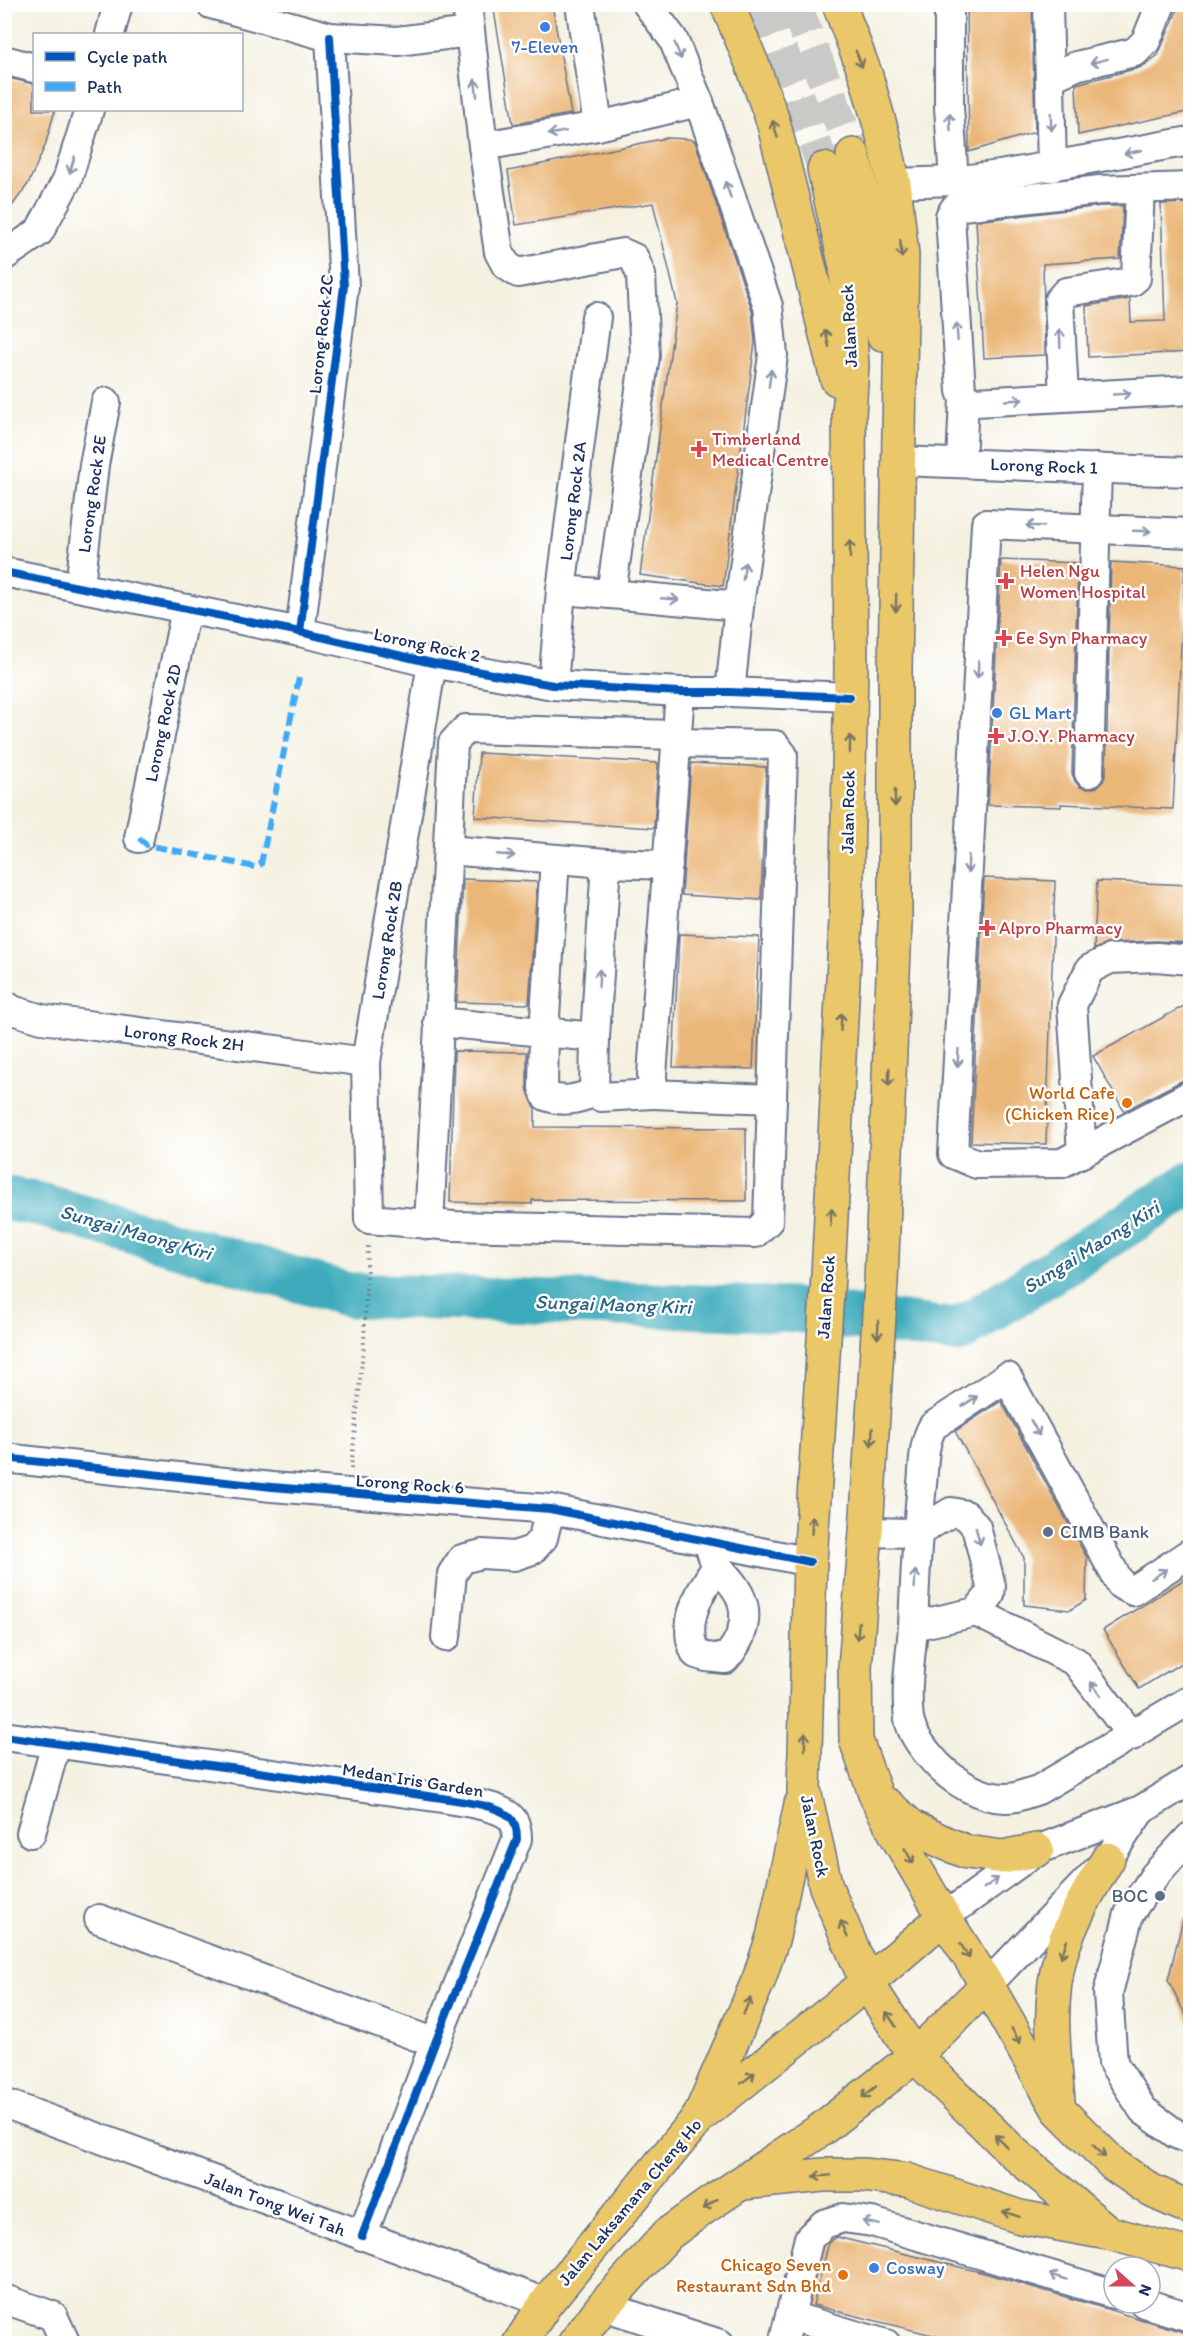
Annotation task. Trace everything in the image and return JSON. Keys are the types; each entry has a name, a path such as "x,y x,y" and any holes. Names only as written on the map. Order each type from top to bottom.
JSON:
{"main road":[{"path":"727,4 773,121 833,366 849,415"},
{"name":"Jalan Rock","path":"839,4 866,76 894,183 902,255 895,670 895,923 876,1378 855,1667 856,1740 876,1796 944,1917 987,1985 1058,2109 1114,2165 1152,2191 1191,2208"},
{"name":"Jalan Rock","path":"898,461 868,215 838,162 852,366 849,415 850,697 846,920 828,1276 810,1562 804,1790 826,1887 867,1983 915,2055 1014,2153 1109,2233 1191,2255"},
{"path":"699,2117 759,1979 773,1936 804,1790"},
{"path":"876,1796 912,1827 967,1852 1003,1857 1036,1850"},
{"path":"1058,2109 1052,2026 1054,1990 1061,1954 1080,1907 1108,1859"},
{"name":"Jalan Laksamana Cheng Ho","path":"519,2343 546,2303 699,2117 867,1983 944,1917"},
{"path":"574,2343 603,2306 668,2234 819,2131 915,2055 987,1985"},
{"path":"739,2184 823,2175 862,2175 907,2180 1020,2217 1109,2233"}],"street":[{"path":"110,33 118,4"},
{"path":"211,4 330,37 397,41 468,18 483,146 500,252 506,265 518,273 623,253 634,258 641,275 645,355 611,594"},
{"path":"580,4 598,126"},
{"path":"647,4 673,39 699,102 768,306 773,354 739,606 730,692"},
{"path":"949,4 949,107 954,181"},
{"path":"1043,197 1050,78 1048,4"},
{"path":"1050,78 1076,66 1135,52 1146,41 1161,4"},
{"name":"Lorong Rock 2C","path":"300,632 344,286 330,37"},
{"path":"4,60 33,68"},
{"path":"483,146 598,126 699,102"},
{"path":"4,256 39,232 67,180 89,111"},
{"path":"894,183 954,181 1191,141"},
{"path":"961,463 964,399 960,379 950,216 955,208 1100,190 1191,187"},
{"path":"1064,397 1059,300 1066,292 1131,282 1136,278 1140,189"},
{"name":"Lorong Rock 2A","path":"553,685 561,591 596,316"},
{"path":"964,399 975,402 1191,390"},
{"name":"Lorong Rock 2E","path":"80,586 94,465 106,402"},
{"name":"Lorong Rock 1","path":"898,461 1191,472"},
{"path":"1089,773 1097,468"},
{"path":"1191,533 986,524 953,1154 977,1164 1062,1163 1191,1095"},
{"name":"Lorong Rock 2","path":"4,572 300,632 432,663 553,685 680,692 850,697"},
{"path":"561,591 739,606"},
{"name":"Lorong Rock 2D","path":"139,838 186,609"},
{"name":"Lorong Rock 2B","path":"369,1228 366,1062 432,663"},
{"path":"653,1094 652,1075 680,692"},
{"path":"369,1228 429,1224 755,1233 768,1221 783,755 775,745 466,729 453,743 429,1224"},
{"path":"448,850 606,863 668,865"},
{"path":"555,859 544,1032 543,1088 546,1096 558,1100 574,1100 594,1093 601,1096 653,1094 772,1099"},
{"path":"594,1093 595,1037 606,863"},
{"path":"1082,1153 1072,1005 1090,969 1110,959 1157,957 1191,960"},
{"name":"Lorong Rock 2H","path":"4,1004 12,1010 42,1019 366,1062"},
{"path":"438,1022 595,1037"},
{"path":"1191,1552 1133,1591 1120,1585 1007,1377 933,1426 928,1434 917,1533 909,1721 919,1743 947,1775 989,1796 1014,1797 1038,1790 1191,1700"},
{"name":"Lorong Rock 6","path":"4,1458 348,1494 550,1509 713,1554 810,1562"},
{"path":"446,1637 452,1574 462,1559 482,1554 514,1556 532,1550 543,1538 550,1509"},
{"path":"866,1533 917,1533 951,1512 966,1515 976,1527 990,1586 990,1595 976,1612 913,1626"},
{"path":"976,1612 1076,1662 1132,1736"},
{"name":"Medan Iris Garden","path":"4,1736 442,1798 496,1809 510,1817 516,1827 517,1839 435,2043 362,2236"},
{"path":"31,1833 56,1743"},
{"path":"944,1917 1036,1850 1141,1810 1191,1780"},
{"path":"987,1985 1108,1859 1141,1810"},
{"path":"1191,1837 1155,1875 1129,1914 1108,1993 1113,2063 1143,2110 1176,2134 1191,2140"},
{"path":"99,1919 435,2043"},
{"name":"Jalan Tong Wei Tah","path":"4,2103 546,2303"},
{"path":"783,2343 809,2238 824,2224 843,2218 872,2222 1102,2290"},
{"path":"4,2299 53,2316 66,2343"},
{"path":"603,2306 720,2343"},
{"path":"1162,2308 1191,2317"},
{"path":"790,2316 886,2343"}],"path":[{"path":"348,1494 364,1342 369,1228"}],"building":[{"path":"493,4 552,4 571,114 513,124"},
{"path":"967,4 1032,4 1035,132 969,152"},
{"path":"1180,4 1191,4 1191,111 1078,135 1076,84 1139,68 1158,55"},
{"path":"4,77 33,84 33,111 55,111 45,146 28,184 4,217"},
{"name":"Timberland Medical Centre","path":"666,138 695,141 752,310 755,342 723,586 640,575 677,303 653,203 516,225 508,171"},
{"path":"1191,203 1191,352 1088,357 1086,306 1130,299 1131,322 1165,321 1161,204"},
{"path":"1101,206 1123,206 1120,259 1043,264 1045,355 984,358 976,221"},
{"path":"1001,560 1078,563 1072,773 1080,787 1088,789 1097,787 1103,781 1106,773 1111,562 1185,566 1173,809 1061,804 1061,807 988,805"},
{"path":"479,753 658,763 654,828 475,817"},
{"path":"691,763 766,767 761,900 682,895"},
{"path":"984,878 1055,881 1046,1144 971,1142"},
{"path":"463,879 537,882 529,1004 457,1002"},
{"path":"1097,881 1191,885 1191,943 1156,941 1109,943 1094,949"},
{"path":"679,934 759,937 753,1069 673,1067"},
{"path":"1191,1002 1191,1076 1124,1111 1093,1056"},
{"path":"454,1051 527,1052 527,1088 535,1108 535,1127 746,1128 746,1201 532,1200 532,1204 450,1202"},
{"path":"1001,1401 1087,1558 1086,1600 1070,1610 1024,1605 1024,1558 955,1431"},
{"path":"1191,1575 1191,1657 1139,1689 1103,1630"},
{"path":"1183,1919 1191,1920 1191,2026 1168,1980"},
{"path":"837,2237 988,2274 1102,2308 1102,2315 1127,2315 1191,2334 1191,2343 964,2343 813,2305 829,2242"}],"waterway":[{"name":"Sungai Maong Kiri","path":"4,1198 45,1206 349,1295 795,1310 958,1331 1190,1184"}],"tunnel":[{"path":"765,4 824,169"},
{"path":"795,4 853,155"}],"marked path":[{"path":"139,838 147,845 255,867 261,864 299,678"}],"cycle path":[{"path":"300,632 344,286 330,37"},
{"path":"4,572 300,632 432,663 553,685 680,692 850,697"},
{"path":"4,1458 272,1487 550,1509 810,1562"},
{"path":"4,1736 478,1804 497,1809 512,1819 516,1827 517,1839 435,2043 362,2236"}],"place":[{"name":"7-Eleven","path":"545,27"},
{"name":"Timberland Medical Centre","path":"699,449"},
{"name":"Helen Ngu Women Hospital","path":"1006,581"},
{"name":"Ee Syn Pharmacy","path":"1004,638"},
{"name":"GL Mart","path":"997,713"},
{"name":"J.O.Y. Pharmacy","path":"996,736"},
{"name":"Alpro Pharmacy","path":"987,928"},
{"name":"World Cafe (Chicken Rice)","path":"1127,1103"},
{"name":"CIMB Bank","path":"1048,1532"},
{"name":"BOC","path":"1160,1896"},
{"name":"Cosway","path":"874,2268"},
{"name":"Chicago Seven Restaurant Sdn Bhd","path":"843,2275"}]}
